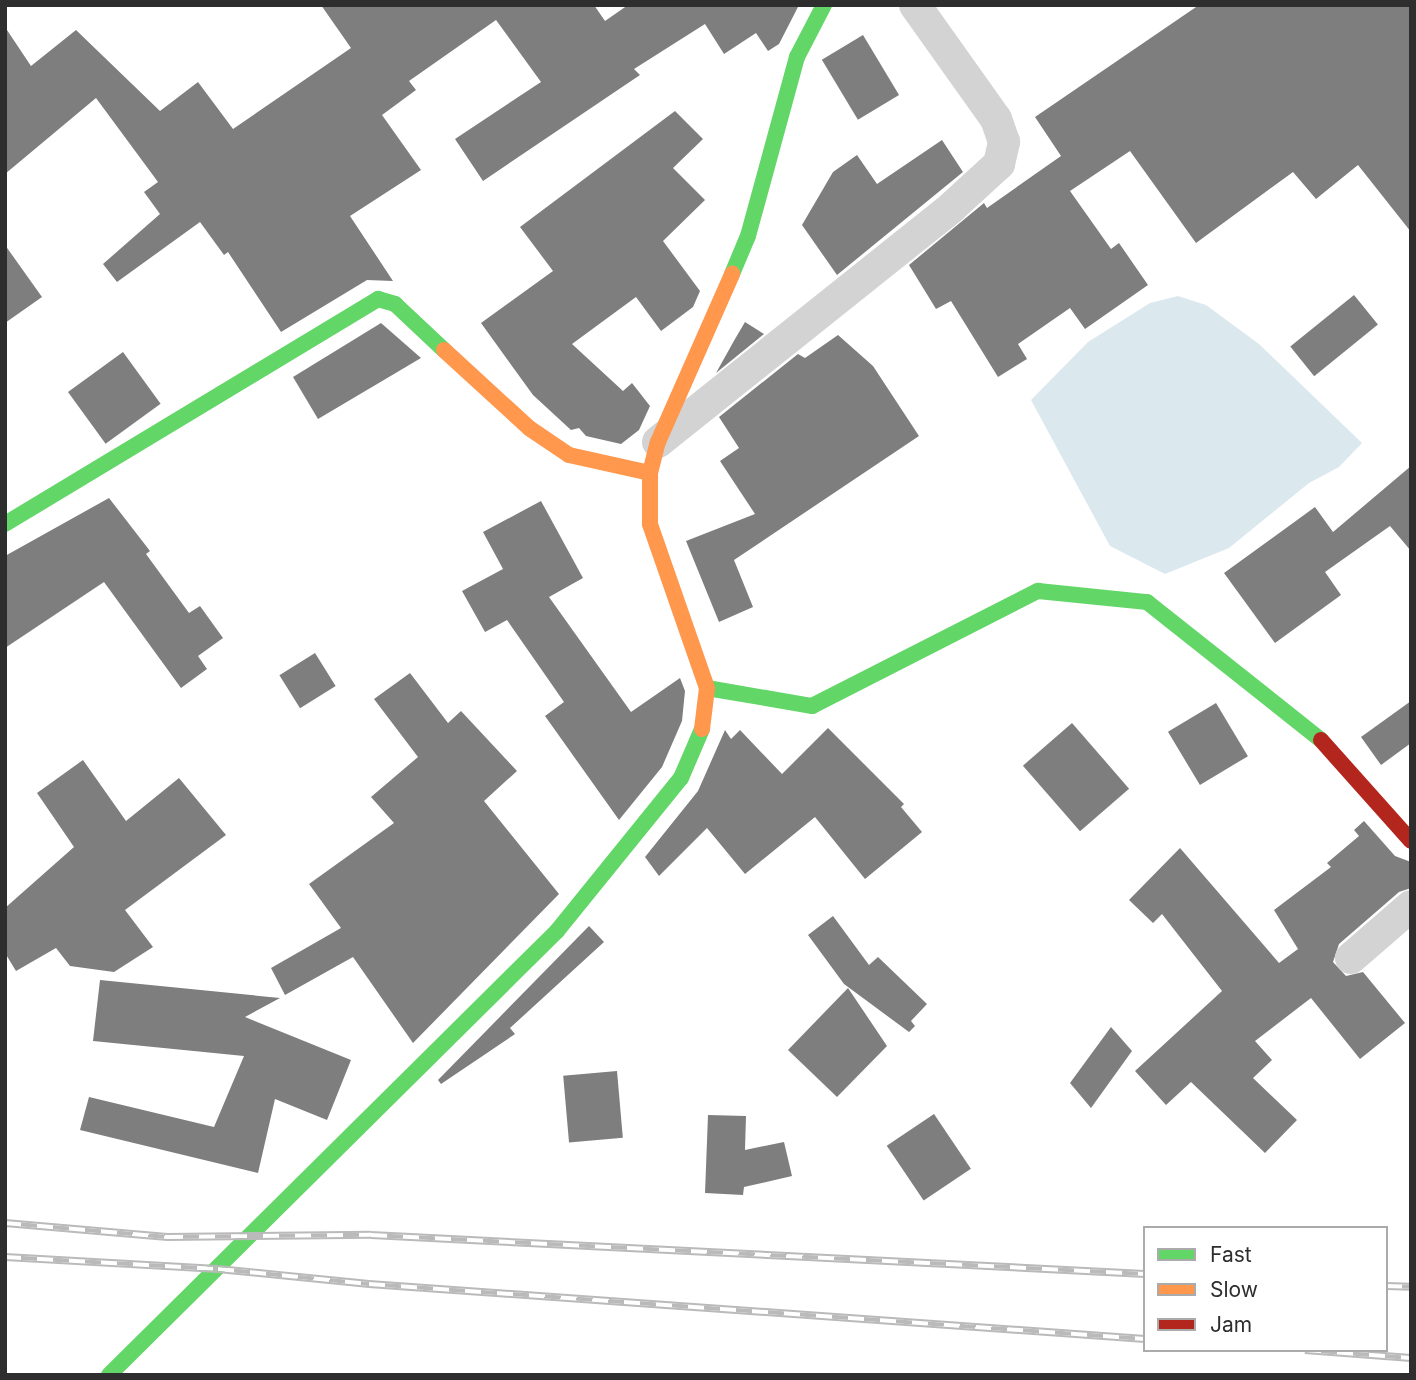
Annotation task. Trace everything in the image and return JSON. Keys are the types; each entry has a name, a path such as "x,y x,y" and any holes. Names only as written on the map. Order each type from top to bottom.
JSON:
{"main road":[{"path":"109,1375 557,931 681,778 703,727 707,688 649,524 650,472 658,442 748,236 797,57 824,5"},
{"path":"5,524 378,299 395,304 529,428 569,455 650,472"},
{"path":"707,688 812,706 1038,591 1147,602 1317,735 1411,841"}],"street":[{"path":"658,442 952,207 999,164 1004,142 996,119 915,5"},
{"path":"1351,958 1411,906"}],"shaded area":[{"path":"1178,296 1206,305 1259,344 1362,443 1339,467 1309,483 1229,548 1165,574 1110,546 1031,400 1088,342 1150,303"}],"building":[{"path":"321,5 594,5 605,21 628,5 799,5 779,44 768,51 756,33 724,54 705,24 634,69 640,75 483,181 455,139 541,82 496,20 409,81 416,90 382,115 421,170 350,216 393,281 367,280 281,332 228,252 224,255 200,222 117,282 103,264 160,214 144,192 158,182 96,98 5,174 5,27 31,66 76,30 160,111 198,82 233,129 351,48"},
{"path":"1199,5 1411,5 1411,232 1358,165 1316,199 1293,172 1196,243 1130,151 1070,191 1111,249 1119,243 1148,285 1085,329 1070,308 1018,344 1027,359 998,377 951,301 936,309 909,265 984,203 987,208 1061,156 1035,117"},
{"path":"863,35 899,95 858,120 822,60"},
{"path":"675,111 703,139 673,168 705,200 663,241 700,291 693,307 661,331 636,297 572,344 623,391 632,383 650,406 639,430 621,444 586,436 579,428 571,430 533,395 481,323 553,271 520,227"},
{"path":"942,140 963,172 837,275 802,225 833,172 857,155 877,184"},
{"path":"5,245 42,297 5,323"},
{"path":"1354,295 1378,325 1314,376 1290,347"},
{"path":"745,322 764,334 716,373 735,339"},
{"path":"381,323 421,358 318,419 293,377"},
{"path":"838,335 873,366 919,436 734,560 753,607 719,622 686,541 755,514 720,461 739,448 719,417 798,354 805,358"},
{"path":"123,352 161,404 106,444 68,392"},
{"path":"1411,466 1411,551 1390,526 1325,572 1341,595 1275,643 1224,573 1315,507 1333,532"},
{"path":"109,498 150,551 146,554 189,613 200,606 223,638 198,656 207,669 181,688 104,582 5,648 5,556"},
{"path":"541,501 583,578 549,597 631,712 680,678 685,691 682,721 662,767 619,820 545,716 564,702 507,620 485,632 462,591 503,569 483,532"},
{"path":"315,653 336,686 300,708 279,675"},
{"path":"410,673 448,723 461,711 517,771 484,801 559,894 413,1043 353,957 285,995 271,968 341,928 309,884 394,823 371,797 418,757 374,699"},
{"path":"1411,701 1411,743 1381,765 1361,737"},
{"path":"1216,703 1248,756 1200,785 1168,732"},
{"path":"1072,723 1129,789 1080,831 1023,766"},
{"path":"828,728 904,804 901,807 922,832 865,879 815,817 745,874 707,828 659,876 645,857 698,791 725,730 731,739 740,730 782,774"},
{"path":"83,760 126,821 179,778 226,835 125,910 153,947 114,972 70,966 56,948 16,971 5,953 5,908 74,847 37,793"},
{"path":"1364,821 1395,856 1411,862 1411,888 1399,892 1339,944 1333,962 1346,976 1363,972 1405,1023 1360,1059 1311,998 1255,1041 1272,1060 1253,1078 1297,1120 1265,1153 1191,1082 1166,1105 1135,1071 1222,991 1162,914 1153,923 1129,900 1180,848 1279,963 1298,949 1274,910 1331,867 1327,863 1359,836 1354,830"},
{"path":"833,916 869,965 878,957 927,1004 911,1021 915,1026 909,1032 844,984 808,935"},
{"path":"589,926 604,942 510,1028 515,1034 441,1084 438,1080"},
{"path":"100,980 280,998 245,1017 351,1060 327,1120 275,1099 258,1173 80,1130 89,1097 214,1127 244,1056 93,1041"},
{"path":"848,988 887,1046 837,1097 788,1050"},
{"path":"1111,1027 1132,1051 1091,1108 1070,1083"},
{"path":"617,1071 623,1138 569,1142 563,1076"},
{"path":"934,1114 971,1169 924,1201 887,1146"},
{"path":"708,1115 746,1116 745,1150 784,1142 792,1176 744,1187 743,1195 705,1193"}],"railway":[{"path":"5,1223 167,1237 371,1235 1143,1274"},
{"path":"5,1257 218,1269 369,1284 1143,1339"},
{"path":"1388,1286 1411,1287"},
{"path":"1332,1352 1411,1358"}],"traffic: fast":[{"path":"732,274 748,236 797,57 824,5"},
{"path":"5,524 378,299 395,304 444,350"},
{"path":"707,688 812,706 1038,591 1147,602 1321,740"},
{"path":"109,1375 557,931 681,778 702,729"}],"traffic: slow":[{"path":"702,729 707,688 650,524 650,473 658,442 732,274"},
{"path":"444,350 529,428 569,455 650,473"}],"traffic: jam":[{"path":"1321,740 1411,841"}]}
